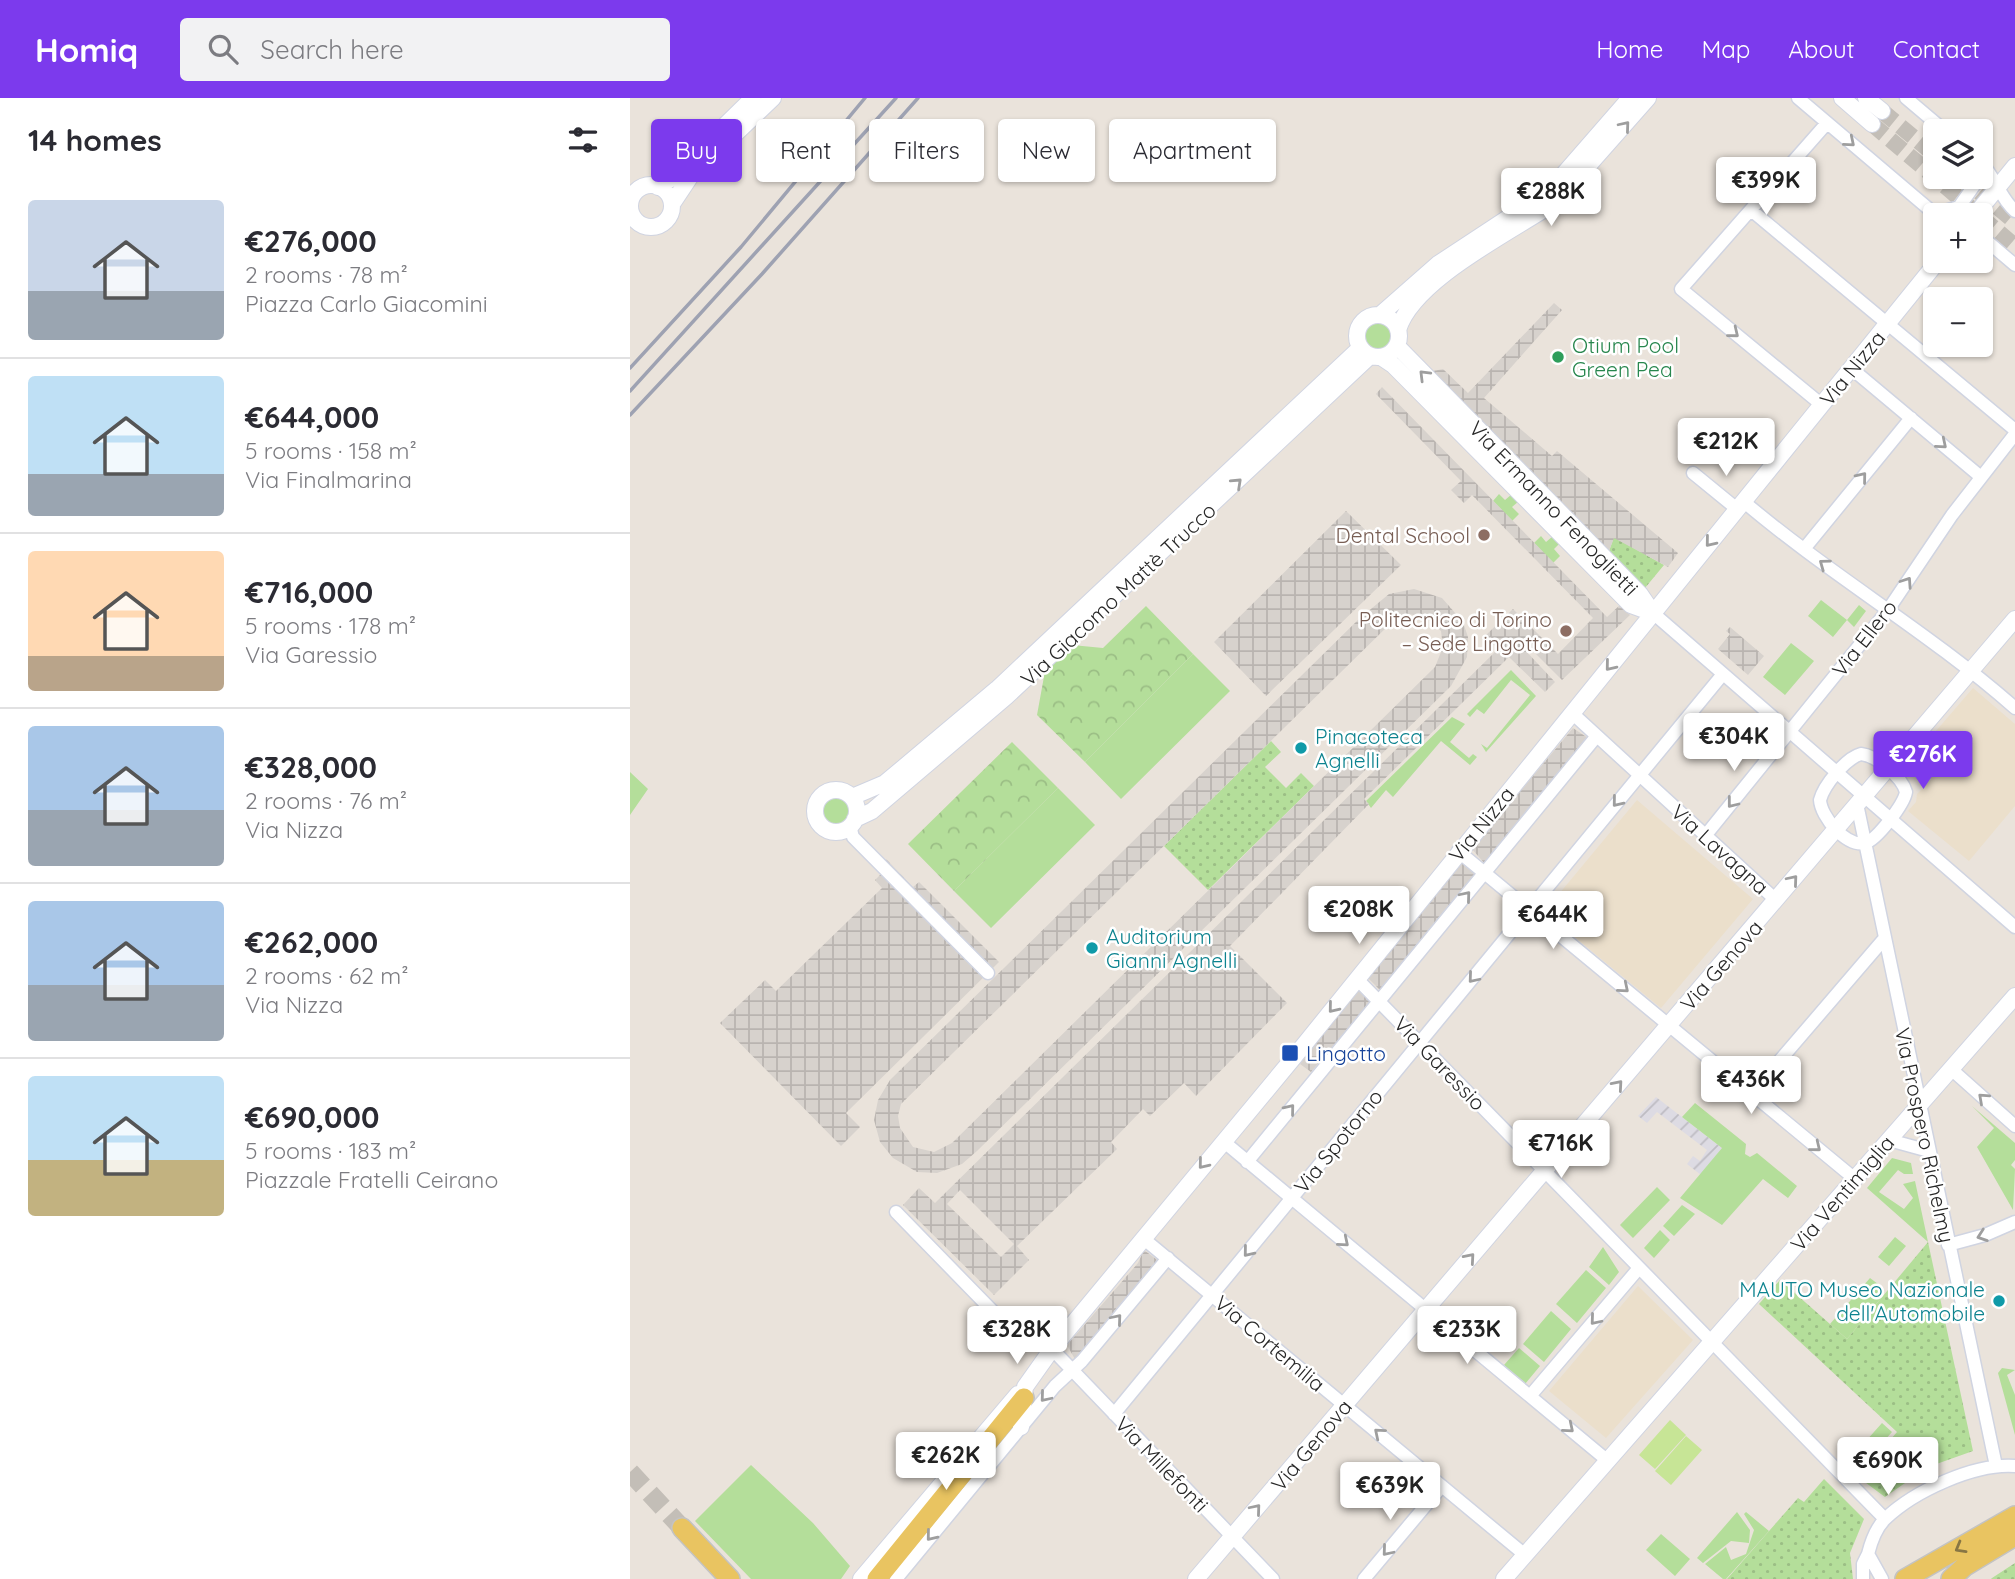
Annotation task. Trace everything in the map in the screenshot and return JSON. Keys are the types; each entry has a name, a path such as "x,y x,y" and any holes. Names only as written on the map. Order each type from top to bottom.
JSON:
{"main road":[{"path":"877,1579 1024,1393"},
{"path":"1905,1579 2015,1516"},
{"path":"713,1579 678,1532 730,1579"},
{"path":"1951,1579 1965,1566 2015,1536"},
{"path":"1964,1579 2015,1548"}],"street":[{"path":"658,187 669,180 753,98"},
{"path":"630,238 638,230 666,221 672,204 690,177 773,98"},
{"path":"1630,98 1549,191 1437,264 1380,315 1366,318 1359,326 1357,339 1370,354 1398,338 1406,311 1445,274 1557,201 1572,188 1648,98"},
{"path":"1798,98 1923,205"},
{"path":"1842,98 1877,118 1866,98"},
{"path":"1906,98 1931,119"},
{"path":"1822,405 1681,289 1827,123"},
{"path":"1985,203 2015,166"},
{"path":"1993,179 2006,203 2015,211"},
{"path":"648,227 631,215 631,202 636,192 646,186 658,187 668,193 672,204"},
{"path":"1751,210 2015,432"},
{"path":"1993,246 2015,264"},
{"name":"Via Nizza","path":"861,1579 1003,1409 1024,1393 1052,1349 1357,979 1928,273"},
{"path":"1380,315 1391,319 1398,338"},
{"name":"Via Ermanno Fenoglietti","path":"1398,338 1640,594 1653,613"},
{"name":"Via Ermanno Fenoglietti","path":"1370,354 1394,365 1630,605 1653,613"},
{"name":"Via Giacomo Mattè Trucco","path":"852,797 885,783 997,689 1370,354"},
{"name":"Via Giacomo Mattè Trucco","path":"853,823 872,811 1006,697 1370,354"},
{"path":"1852,369 1981,477"},
{"path":"1804,550 1911,418"},
{"name":"Via Ellero","path":"1705,836 1888,610 2015,432"},
{"path":"1693,472 1971,670 2015,708"},
{"path":"1653,613 1837,774 1860,800 1890,819 2015,927"},
{"name":"Via Genova","path":"1196,1579 2015,619"},
{"name":"Via Spotorno","path":"1114,1414 1723,674"},
{"name":"Via Lavagna","path":"1572,713 1776,900"},
{"path":"1247,1162 1597,737"},
{"path":"1861,754 1873,757 1887,769 1903,784 1906,792 1904,800 1872,839 1863,843 1852,841 1825,816 1820,800 1837,774 1852,758 1861,754"},
{"path":"853,823 841,831 824,828 816,817 818,799 829,791 839,790 852,797 857,808 853,837 988,973"},
{"name":"Via Prospero Richelmy","path":"1860,800 1863,843 1996,1466"},
{"path":"1458,851 1855,1179"},
{"path":"1751,1094 1884,939"},
{"name":"Via Garessio","path":"1357,979 1885,1519"},
{"name":"Via Ventimiglia","path":"1504,1579 2015,996"},
{"path":"1951,1069 2015,1126"},
{"path":"1889,1140 1928,1151"},
{"path":"1229,1146 1608,1461"},
{"path":"896,1212 1011,1330"},
{"path":"1948,1245 1985,1236 2015,1222"},
{"name":"Via Cortemilia","path":"1144,1238 1525,1555"},
{"path":"896,1579 1021,1427 1168,1258"},
{"path":"1530,1396 1639,1268"},
{"name":"Via Millefonti","path":"1052,1349 1273,1579"},
{"path":"1021,1427 1024,1393"},
{"path":"1863,1579 1863,1564 1885,1519 1953,1478 1996,1466 2015,1465"},
{"path":"1364,1579 1442,1486"},
{"path":"1868,1554 1882,1579"}],"shaded area":[{"path":"1554,303 1562,310 1484,398 1552,456 1557,451 1678,553 1668,567 1614,538 1609,551 1648,592 1646,595 1428,372 1443,369 1468,393"},
{"path":"1382,387 1607,617 1620,605 1630,615 1562,680 1525,643 1522,647 1555,682 1545,692 1509,657 1364,799 1369,804 1230,946 1287,1003 1196,1096 1184,1083 1150,1116 1143,1109 1111,1142 1117,1149 1017,1246 1029,1260 994,1295 903,1205 919,1188 935,1203 1498,649 1485,636 1513,609 1558,654 1593,618 1472,495 1464,503 1451,490 1461,481 1376,394","holes":["960,1190 1014,1244 1001,1257 947,1204"]},
{"path":"1346,511 1401,565 1266,696 1214,642"},
{"path":"1414,589 1442,598 1463,622 1468,637 1467,657 1451,686 962,1164 937,1173 917,1172 893,1158 880,1142 874,1120 878,1100 890,1080 1360,618 1389,594","holes":["1409,614 1427,618 1441,631 1443,647 1435,667 952,1143 934,1152 913,1147 900,1128 898,1116 901,1104 1392,622"]},
{"path":"1730,627 1764,656 1748,675 1718,649 1730,634 1726,631"},
{"path":"1973,688 2015,724 2015,806 1969,861 1908,811 1916,802 1917,794 1932,779 1911,760"},
{"path":"1573,728 1588,738 1586,743 1582,744 1485,864 1472,849"},
{"path":"1637,800 1753,899 1661,1008 1544,912"},
{"path":"886,859 913,887 919,882 999,962 846,1113 860,1127 841,1146 720,1023 765,980 776,991 882,888 875,880 882,873 877,868"},
{"path":"1462,862 1478,875 1381,991 1368,978"},
{"path":"1358,990 1373,1000 1344,1038 1339,1039 1311,1072 1300,1064"},
{"path":"1656,1097 1722,1148 1701,1175 1687,1164 1693,1156 1700,1161 1707,1150 1657,1112 1647,1123 1638,1116"},
{"path":"1144,1250 1160,1262 1153,1265 1081,1352 1084,1356 1077,1363 1067,1345 1138,1263"},
{"path":"1638,1286 1693,1340 1606,1438 1549,1391"}],"green space":[{"path":"1377,322 1387,326 1391,336 1387,346 1377,350 1367,346 1363,336 1367,326"},
{"path":"1499,494 1505,500 1512,494 1519,501 1512,507 1519,514 1512,521 1493,501"},
{"path":"1541,536 1546,542 1553,536 1560,543 1554,549 1560,556 1553,563 1534,543"},
{"path":"1614,537 1664,565 1645,588 1609,551"},
{"path":"1821,600 1847,620 1833,637 1808,616"},
{"path":"1859,605 1866,611 1854,627 1847,620"},
{"path":"1146,606 1193,654 1085,762 1037,715 1045,671 1072,645 1103,648"},
{"path":"1791,643 1814,661 1785,695 1763,677"},
{"path":"1193,654 1230,691 1121,799 1085,762"},
{"path":"1511,670 1536,696 1486,752 1481,744 1487,748 1530,695 1511,680 1484,714 1477,709 1470,717 1467,714"},
{"path":"1452,717 1465,724 1450,742 1469,758 1473,754 1477,757 1470,765 1441,741 1393,797 1386,790 1371,808 1366,801"},
{"path":"1271,741 1281,752 1265,767 1286,788 1301,773 1314,786 1208,890 1164,846"},
{"path":"1012,742 1058,788 954,891 908,844"},
{"path":"630,772 648,789 630,815"},
{"path":"1058,788 1095,825 991,928 954,891"},
{"path":"836,794 847,799 852,810 847,821 836,826 825,821 820,810 825,799"},
{"path":"1695,1103 1746,1144 1745,1154 1750,1157 1757,1153 1797,1186 1788,1198 1763,1179 1722,1225 1680,1198 1722,1148 1682,1117"},
{"path":"1972,1106 2015,1143 2015,1160 2011,1165 2015,1169 2013,1210 1977,1147 1994,1128"},
{"path":"1892,1158 1911,1163 1913,1174 1904,1174 1898,1170 1879,1192 1904,1209 1913,1198 1903,1184 1915,1181 1928,1242 1867,1188"},
{"path":"1657,1187 1670,1200 1633,1238 1620,1225"},
{"path":"1682,1205 1695,1214 1674,1236 1663,1226"},
{"path":"1660,1230 1670,1240 1654,1258 1644,1248"},
{"path":"1895,1237 1906,1246 1889,1266 1878,1257"},
{"path":"1928,1242 1973,1451 1928,1467 1885,1497 1858,1477 1897,1432 1759,1304 1780,1280 1847,1339"},
{"path":"1603,1247 1619,1272 1609,1285 1589,1267"},
{"path":"1586,1270 1606,1288 1577,1323 1556,1304"},
{"path":"1870,1278 1878,1284 1882,1297 1847,1339 1830,1324"},
{"path":"1551,1311 1571,1329 1544,1362 1523,1344"},
{"path":"1519,1348 1540,1366 1525,1384 1504,1365"},
{"path":"2002,1368 2015,1370 2007,1375 2015,1395 2015,1435 1998,1373"},
{"path":"1670,1420 1686,1435 1655,1469 1639,1455"},
{"path":"1882,1423 1892,1432 1875,1451 1865,1442"},
{"path":"1686,1436 1702,1450 1671,1485 1655,1471"},
{"path":"1862,1448 1868,1451 1871,1457 1868,1463 1862,1466 1856,1463 1853,1457 1856,1451"},
{"path":"751,1465 813,1523 850,1566 841,1579 751,1579 695,1521"},
{"path":"1824,1479 1864,1519 1850,1553 1853,1579 1727,1579 1798,1498 1804,1502"},
{"path":"1737,1512 1750,1530 1749,1543 1731,1541 1703,1563 1697,1558"},
{"path":"1746,1512 1769,1531 1726,1579 1723,1579 1705,1564 1726,1547 1731,1560 1746,1554 1754,1530 1744,1514"},
{"path":"1661,1534 1690,1559 1675,1576 1646,1550"},
{"path":"2015,1563 2015,1579 1991,1579 1992,1578"}],"tunnel":[{"path":"1882,111 1923,145"},
{"path":"1872,124 1965,203"},
{"path":"1975,189 2015,222"},
{"path":"1993,227 2015,246"},
{"path":"630,1472 682,1528"}],"railway":[{"path":"630,368 741,247 865,98"},
{"path":"630,391 896,98"},
{"path":"630,415 762,274 918,98"}],"place":[{"name":"Otium Pool Green Pea","path":"1558,357"},
{"name":"Dental School","path":"1484,535"},
{"name":"Politecnico di Torino – Sede Lingotto","path":"1566,631"},
{"name":"Pinacoteca Agnelli","path":"1301,748"},
{"name":"Auditorium Gianni Agnelli","path":"1092,948"},
{"name":"Lingotto","path":"1290,1053"},
{"name":"MAUTO Museo Nazionale dell'Automobile","path":"1999,1301"}]}
